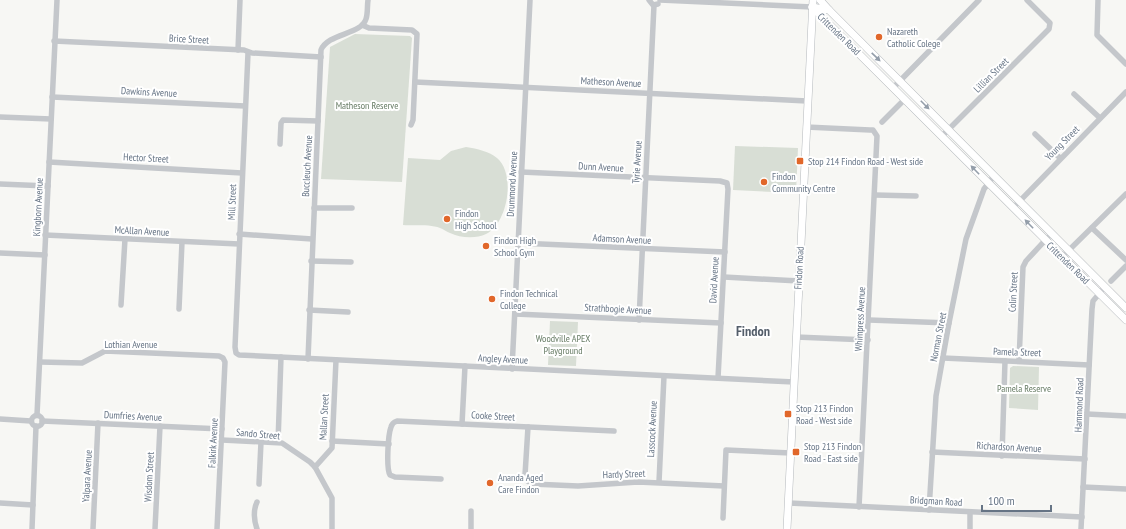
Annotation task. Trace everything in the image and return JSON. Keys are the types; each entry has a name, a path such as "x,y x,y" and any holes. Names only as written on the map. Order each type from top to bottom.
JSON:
{"main road":[{"path":"820,0 829,10"},
{"name":"Crittenden Road","path":"812,2 821,8 829,10 1126,308"},
{"name":"Crittenden Road","path":"812,2 826,22 1126,320"},
{"name":"Findon Road","path":"787,529 812,2"},
{"path":"811,28 818,21 826,22"}],"street":[{"name":"Kingborn Avenue","path":"37,415 56,0"},
{"path":"238,50 240,0"},
{"path":"368,0 366,20 362,25 369,28 415,32 417,34 413,120 411,125"},
{"name":"Drummond Avenue","path":"512,368 530,0"},
{"path":"649,0 650,3 654,5 660,0 812,2"},
{"path":"894,88 979,0"},
{"name":"Lillian Street","path":"942,136 1049,29 1051,25 1027,0"},
{"path":"1098,0 1097,35 1126,64"},
{"name":"Tyrie Avenue","path":"639,320 654,5"},
{"name":"Buccleuch Avenue","path":"308,358 321,57 323,46 326,42 362,25"},
{"name":"Brice Street","path":"54,41 238,50 248,53 321,57"},
{"name":"Mill Street","path":"236,353 239,234 248,53"},
{"name":"Matheson Avenue","path":"414,82 807,101"},
{"name":"Young Street","path":"1013,208 1060,158 1126,92"},
{"path":"1074,94 1100,118"},
{"name":"Dawkins Avenue","path":"52,97 245,106"},
{"path":"882,122 905,99"},
{"path":"0,117 51,119"},
{"path":"280,144 281,123 283,120 318,121"},
{"name":"Whimpress Avenue","path":"806,127 870,130 875,132 877,136 859,507"},
{"path":"1035,134 1060,158"},
{"name":"Hector Street","path":"49,162 242,173"},
{"name":"Dunn Avenue","path":"521,172 720,181 727,183"},
{"name":"Norman Street","path":"929,510 936,396 966,239 987,183 994,176"},
{"name":"David Avenue","path":"718,378 724,277 727,183"},
{"path":"0,184 48,186"},
{"path":"1062,257 1126,194"},
{"path":"874,195 916,196"},
{"path":"314,208 352,208"},
{"path":"1092,228 1126,260"},
{"path":"239,234 312,239"},
{"name":"Colin Street","path":"1019,361 1023,268 1026,261 1051,234"},
{"name":"McAllan Avenue","path":"46,235 239,244"},
{"path":"121,305 125,239"},
{"path":"178,309 182,242"},
{"name":"Adamson Avenue","path":"518,243 725,252"},
{"path":"0,253 45,255"},
{"path":"311,261 351,262"},
{"path":"1111,281 1126,266"},
{"path":"724,277 799,281"},
{"name":"Hammond Road","path":"1081,529 1092,309 1093,301 1106,287"},
{"path":"309,310 348,312"},
{"name":"Strathbogie Avenue","path":"514,314 721,323"},
{"path":"869,320 950,323"},
{"path":"796,337 868,340"},
{"name":"Lothian Avenue","path":"40,362 82,363 105,351 219,356 223,358"},
{"name":"Angley Avenue","path":"236,353 239,355 794,382"},
{"path":"278,442 281,357"},
{"name":"Falkirk Avenue","path":"217,529 225,362 223,358"},
{"name":"Pamela Street","path":"943,358 1089,364"},
{"name":"Mallan Street","path":"315,467 330,451 332,441 336,360"},
{"path":"1002,456 1006,361"},
{"path":"462,424 465,366"},
{"name":"Lasscock Avenue","path":"659,482 664,376"},
{"path":"1087,414 1126,416"},
{"path":"31,421 33,416 37,415 41,417 42,421 40,425 36,426"},
{"path":"0,419 31,421 36,426 32,529"},
{"name":"Dumfries Avenue","path":"42,421 222,430"},
{"name":"Cooke Street","path":"441,479 395,477 390,475 388,471 389,444 390,428 393,423 398,421 614,431"},
{"name":"Yalpara Avenue","path":"93,529 98,423"},
{"name":"Wisdom Street","path":"155,529 160,426"},
{"name":"Hardy Street","path":"528,427 525,475 526,480 532,484 578,486 659,482 724,486"},
{"name":"Sando Street","path":"222,440 278,442 298,454 315,467 332,498 332,529"},
{"path":"332,441 389,444"},
{"path":"259,484 261,442"},
{"path":"723,518 726,450 791,453"},
{"name":"Richardson Avenue","path":"932,452 1085,459"},
{"path":"1083,487 1126,489"},
{"path":"257,502 255,507 255,524 257,529"},
{"path":"0,503 33,505"},
{"name":"Bridgman Road","path":"788,503 1082,517"},
{"path":"471,511 471,529"},
{"path":"970,512 970,529"}],"green space":[{"name":"Matheson Reserve","path":"355,34 410,36 412,38 402,182 321,179 330,47"},
{"path":"735,146 798,148 796,193 733,190"},
{"path":"466,147 490,154 497,158 503,165 508,186 507,198 500,220 494,228 482,236 468,237 454,235 436,227 403,225 408,158 440,160 451,151"},
{"name":"Woodville APEX Playground","path":"550,321 578,322 576,366 548,365"},
{"name":"Pamela Reserve","path":"1013,366 1039,367 1038,410 1009,408 1010,368"}],"place":[{"name":"Nazareth Catholic Colege","path":"879,37"},
{"name":"Stop 214 Findon Road - West side","path":"800,161"},
{"name":"Findon Community Centre","path":"764,182"},
{"name":"Findon High School","path":"447,219"},
{"name":"Findon High School Gym","path":"486,246"},
{"name":"Findon Technical College","path":"492,299"},
{"name":"Stop 213 Findon Road - West side","path":"788,414"},
{"name":"Stop 213 Findon Road - East side","path":"796,452"},
{"name":"Ananda Aged Care Findon","path":"490,483"}],"district":[{"name":"Findon","path":"753,331"}]}
